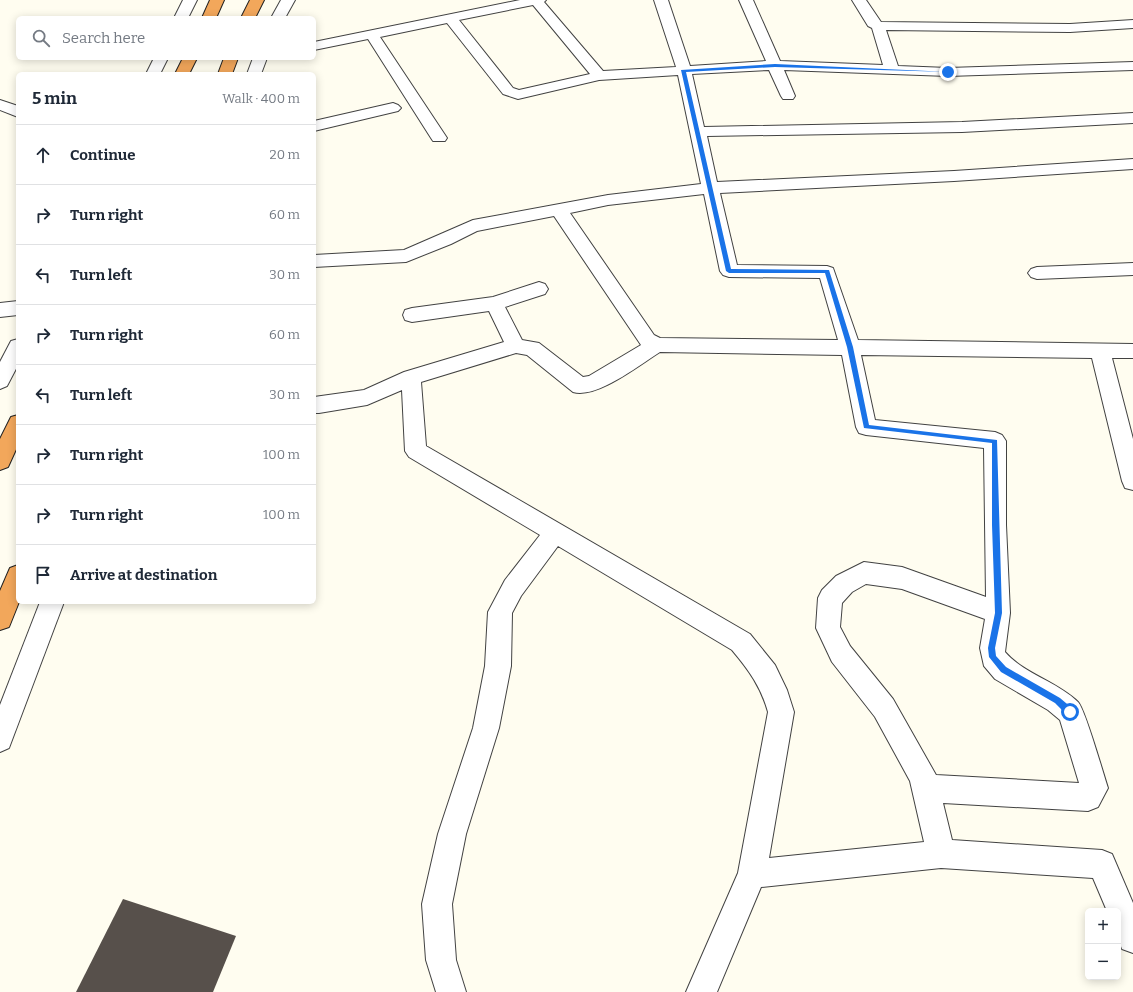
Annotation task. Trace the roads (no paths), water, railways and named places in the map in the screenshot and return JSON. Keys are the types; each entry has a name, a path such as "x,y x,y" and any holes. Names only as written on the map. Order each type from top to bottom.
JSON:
{"highway":[{"path":"210,16 217,0"},
{"path":"249,16 257,0"},
{"path":"183,72 189,60"},
{"path":"226,72 230,60"},
{"path":"0,461 16,427"},
{"path":"0,619 16,581"}],"street":[{"path":"182,16 190,0"},
{"path":"279,16 288,0"},
{"path":"316,46 537,0 599,76"},
{"path":"660,0 684,70 729,271 827,272 850,347 866,427 995,441 995,525 998,613 992,648 993,657 1004,670 1057,701 1070,712 1094,788 1088,797 926,788"},
{"path":"746,0 788,96"},
{"path":"859,0 873,23 878,26 1070,28 1133,24"},
{"path":"450,18 508,91 512,94 518,95 599,76 775,65 948,72 1133,66"},
{"path":"878,26 892,70"},
{"path":"372,34 439,138"},
{"path":"154,72 160,60"},
{"path":"255,72 259,60"},
{"path":"0,104 16,111"},
{"path":"316,126 393,108"},
{"path":"697,132 962,126 1133,118"},
{"path":"316,262 406,256 445,240 473,226 608,200 711,188 954,176 1133,164"},
{"path":"559,210 647,340 657,345 1133,351"},
{"path":"1037,273 1133,269"},
{"path":"412,315 494,304 539,289"},
{"path":"494,304 516,346"},
{"path":"0,310 16,308"},
{"path":"316,405 366,397 411,377 516,346 532,348 580,386 594,383 657,345"},
{"path":"0,381 16,350"},
{"path":"1100,350 1133,481"},
{"path":"411,377 416,451 741,642 760,662 774,687 781,712 752,874 701,992"},
{"path":"451,992 441,960 437,904 452,834 486,728 498,666 500,612 513,588 555,532"},
{"path":"941,854 923,776 884,708 841,654 828,628 830,598 844,584 864,572 902,578 998,613"},
{"path":"0,739 51,604"},
{"path":"752,874 941,854 1102,864 1133,938"}]}
